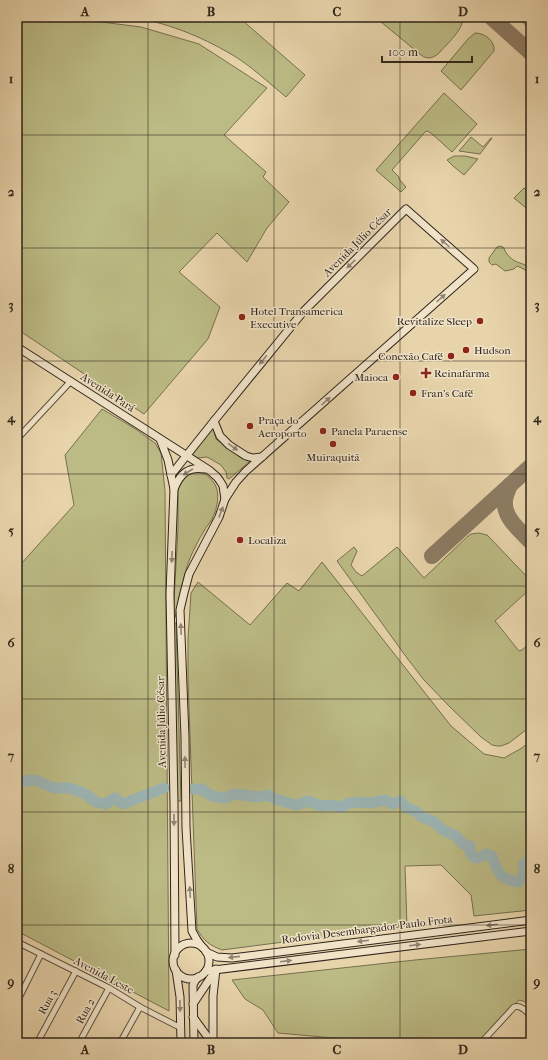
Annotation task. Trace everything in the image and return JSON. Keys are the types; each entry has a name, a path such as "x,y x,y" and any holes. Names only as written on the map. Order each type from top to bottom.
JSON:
{"main road":[{"name":"Avenida Júlio César","path":"171,475 302,312 406,209 474,269 246,471 236,482 225,499 219,517 189,574 180,610 185,737 186,828 192,931 205,950"},
{"name":"Avenida Pará","path":"17,346 186,456"},
{"path":"214,421 220,436 229,445 246,456 253,458 262,457"},
{"name":"Avenida Júlio César","path":"160,438 167,456 174,489 170,594 174,804 174,955"},
{"path":"186,456 209,470 217,477 223,486 225,499"},
{"path":"174,489 178,480 190,469 200,468 209,470"},
{"name":"Rodovia Desembargador Paulo Frota","path":"205,950 217,957 232,958 531,920"},
{"name":"Rodovia Desembargador Paulo Frota","path":"206,971 531,931"},
{"path":"181,1043 180,997 174,955 184,944 194,943 205,950 209,961 206,971 195,980 193,985 194,1043"},
{"path":"176,969 179,974 188,978 198,977"},
{"path":"193,1004 216,969"},
{"path":"212,1043 213,996 216,969"},
{"path":"193,1017 212,1043"}],"street":[{"path":"17,439 71,381"},
{"name":"Avenida Leste","path":"17,942 109,988 140,1007 181,1028"},
{"path":"17,1002 41,954"},
{"name":"Rua 3","path":"37,1043 76,971"},
{"name":"Rua 2","path":"79,1043 109,988"},
{"path":"120,1043 140,1007"},
{"path":"481,1043 514,1007 520,1007 531,1016"}],"shaded area":[{"path":"130,17 244,17 242,20 305,75 286,97 245,63 219,47 170,26"},
{"path":"375,17 463,17 463,22 458,31 437,55 428,58 423,57"},
{"path":"517,17 531,17 531,30"},
{"path":"78,19 141,27 199,44 267,88 224,135 266,172 263,177 289,202 267,228 247,262 217,233 179,272 220,307 208,339 144,414 17,329 17,20"},
{"path":"475,33 482,34 489,38 493,44 494,51 461,90 441,71 468,39"},
{"path":"444,93 477,124 452,152 431,133 427,131 425,132 392,170 406,187 401,192 376,170"},
{"path":"471,137 483,147 492,138 480,154 459,151"},
{"path":"454,156 465,156 478,159 464,175 447,160"},
{"path":"524,188 531,193 531,212 514,198"},
{"path":"501,246 512,259 531,269 531,276 525,270 517,266 514,269 505,271 496,264 492,265 489,262 489,258 497,247"},
{"path":"102,409 134,428 155,443 161,453 165,491 169,1011 17,931 17,562 21,564 74,505 65,455"},
{"path":"213,427 216,439 241,458 250,461 229,479 227,478 226,472 221,465 207,457 198,458 191,454"},
{"path":"194,471 205,474 210,478 216,487 218,497 213,517 200,537 190,558 183,580 175,618 173,618 178,529 178,488 187,474"},
{"path":"479,533 487,535 531,581 531,588 495,621 519,651 531,642 531,726 509,743 501,746 492,745 481,737 424,680 337,561 354,547 357,551 351,565 356,572 362,576 397,547 424,578 468,536"},
{"path":"322,562 451,726 484,754 504,758 522,748 531,740 531,910 474,916 471,895 441,865 405,866 407,926 222,950 207,942 197,929 188,681 188,639 191,593 198,582 250,625 287,583 299,591"},
{"path":"173,623 176,623 181,801 176,801"},
{"path":"531,949 531,1005 519,1000 478,1043 411,1043 404,1040 356,1040 278,1033 263,1010 245,999 232,980 415,960"}],"waterway":[{"path":"17,782 35,780 54,788 69,788 84,793 96,802 105,804 115,798 123,804 164,788"},
{"path":"194,789 201,789 212,796 224,798 235,794 257,797 268,795 278,800 296,805 308,801 321,806 330,805 341,807 349,803 358,802 370,803 386,800 392,804 400,801 407,808 417,812 422,817 433,821 443,830 456,836 463,844 470,846 470,852 473,857 478,858 486,854 492,856 500,874 507,879 518,882 522,878 525,870 523,865 528,861 531,863"}],"taxiway":[{"path":"491,17 531,53"},
{"path":"432,556 531,466"},
{"path":"510,485 505,499 508,515 514,524 531,542"}],"place":[{"name":"Hotel Transamerica Executive","path":"242,317"},
{"name":"Revitalize Sleep","path":"480,321"},
{"name":"Hudson","path":"466,350"},
{"name":"Conexão Café","path":"451,356"},
{"name":"Reinafarma","path":"426,373"},
{"name":"Maioca","path":"396,377"},
{"name":"Fran's Café","path":"413,393"},
{"name":"Praça do Aeroporto","path":"250,426"},
{"name":"Panela Paraense","path":"323,431"},
{"name":"Muiraquitã","path":"333,444"},
{"name":"Localiza","path":"240,540"}]}
